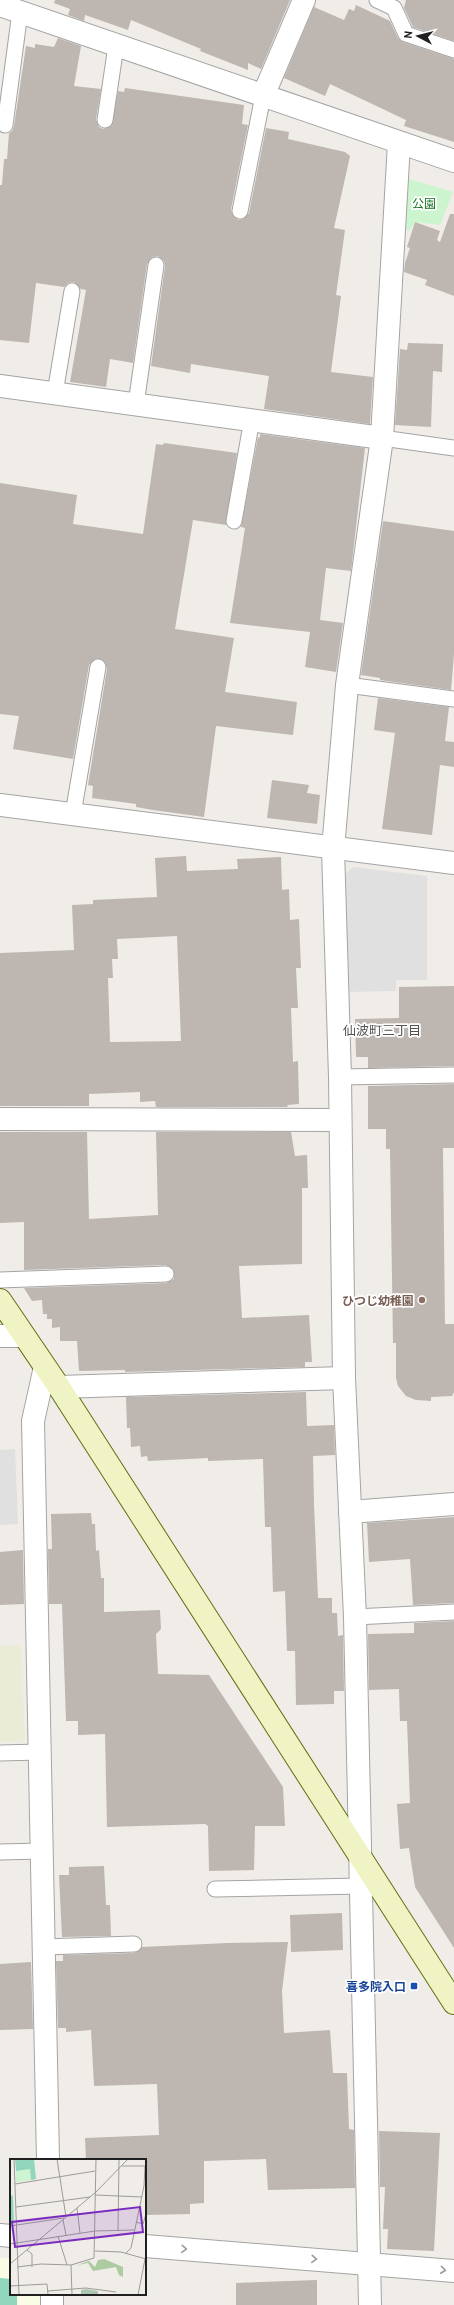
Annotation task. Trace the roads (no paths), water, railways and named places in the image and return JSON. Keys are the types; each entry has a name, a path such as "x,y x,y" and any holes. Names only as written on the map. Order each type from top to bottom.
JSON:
{"street":[{"path":"263,96 304,0"},
{"path":"10,8 116,46 454,161"},
{"path":"370,2305 355,1617 344,1378 340,1077 333,848 347,685 382,438 399,143"},
{"path":"0,386 252,419 382,438"},
{"path":"0,804 454,863"},
{"path":"0,1119 340,1120"},
{"path":"0,1300 59,1387 359,1852 454,2003"},
{"path":"0,1336 24,1336"},
{"path":"45,1367 33,1421 48,2159"},
{"path":"59,1387 344,1378"},
{"path":"350,1512 454,1504"},
{"path":"0,2235 10,2236"},
{"path":"146,2246 454,2271"}],"lane":[{"path":"377,0 394,8 406,34 454,50"},
{"path":"5,125 10,8"},
{"path":"105,120 116,46"},
{"path":"240,211 263,96"},
{"path":"136,404 156,265"},
{"path":"55,393 72,292"},
{"path":"234,521 252,419"},
{"path":"382,438 454,448"},
{"path":"74,814 98,667"},
{"path":"347,685 454,699"},
{"path":"340,1077 454,1076"},
{"path":"0,1280 166,1274"},
{"path":"355,1617 454,1612"},
{"path":"0,1753 40,1752"},
{"path":"0,1852 42,1851"},
{"path":"215,1889 361,1886"},
{"path":"44,1948 134,1944"}],"place":[{"name":"ひつじ幼稚園","path":"422,1300"},
{"name":"喜多院入口","path":"414,1986"}],"district":[{"name":"仙波町三丁目","path":"382,1030"}],"park label":[{"name":"公園","path":"424,203"}]}
